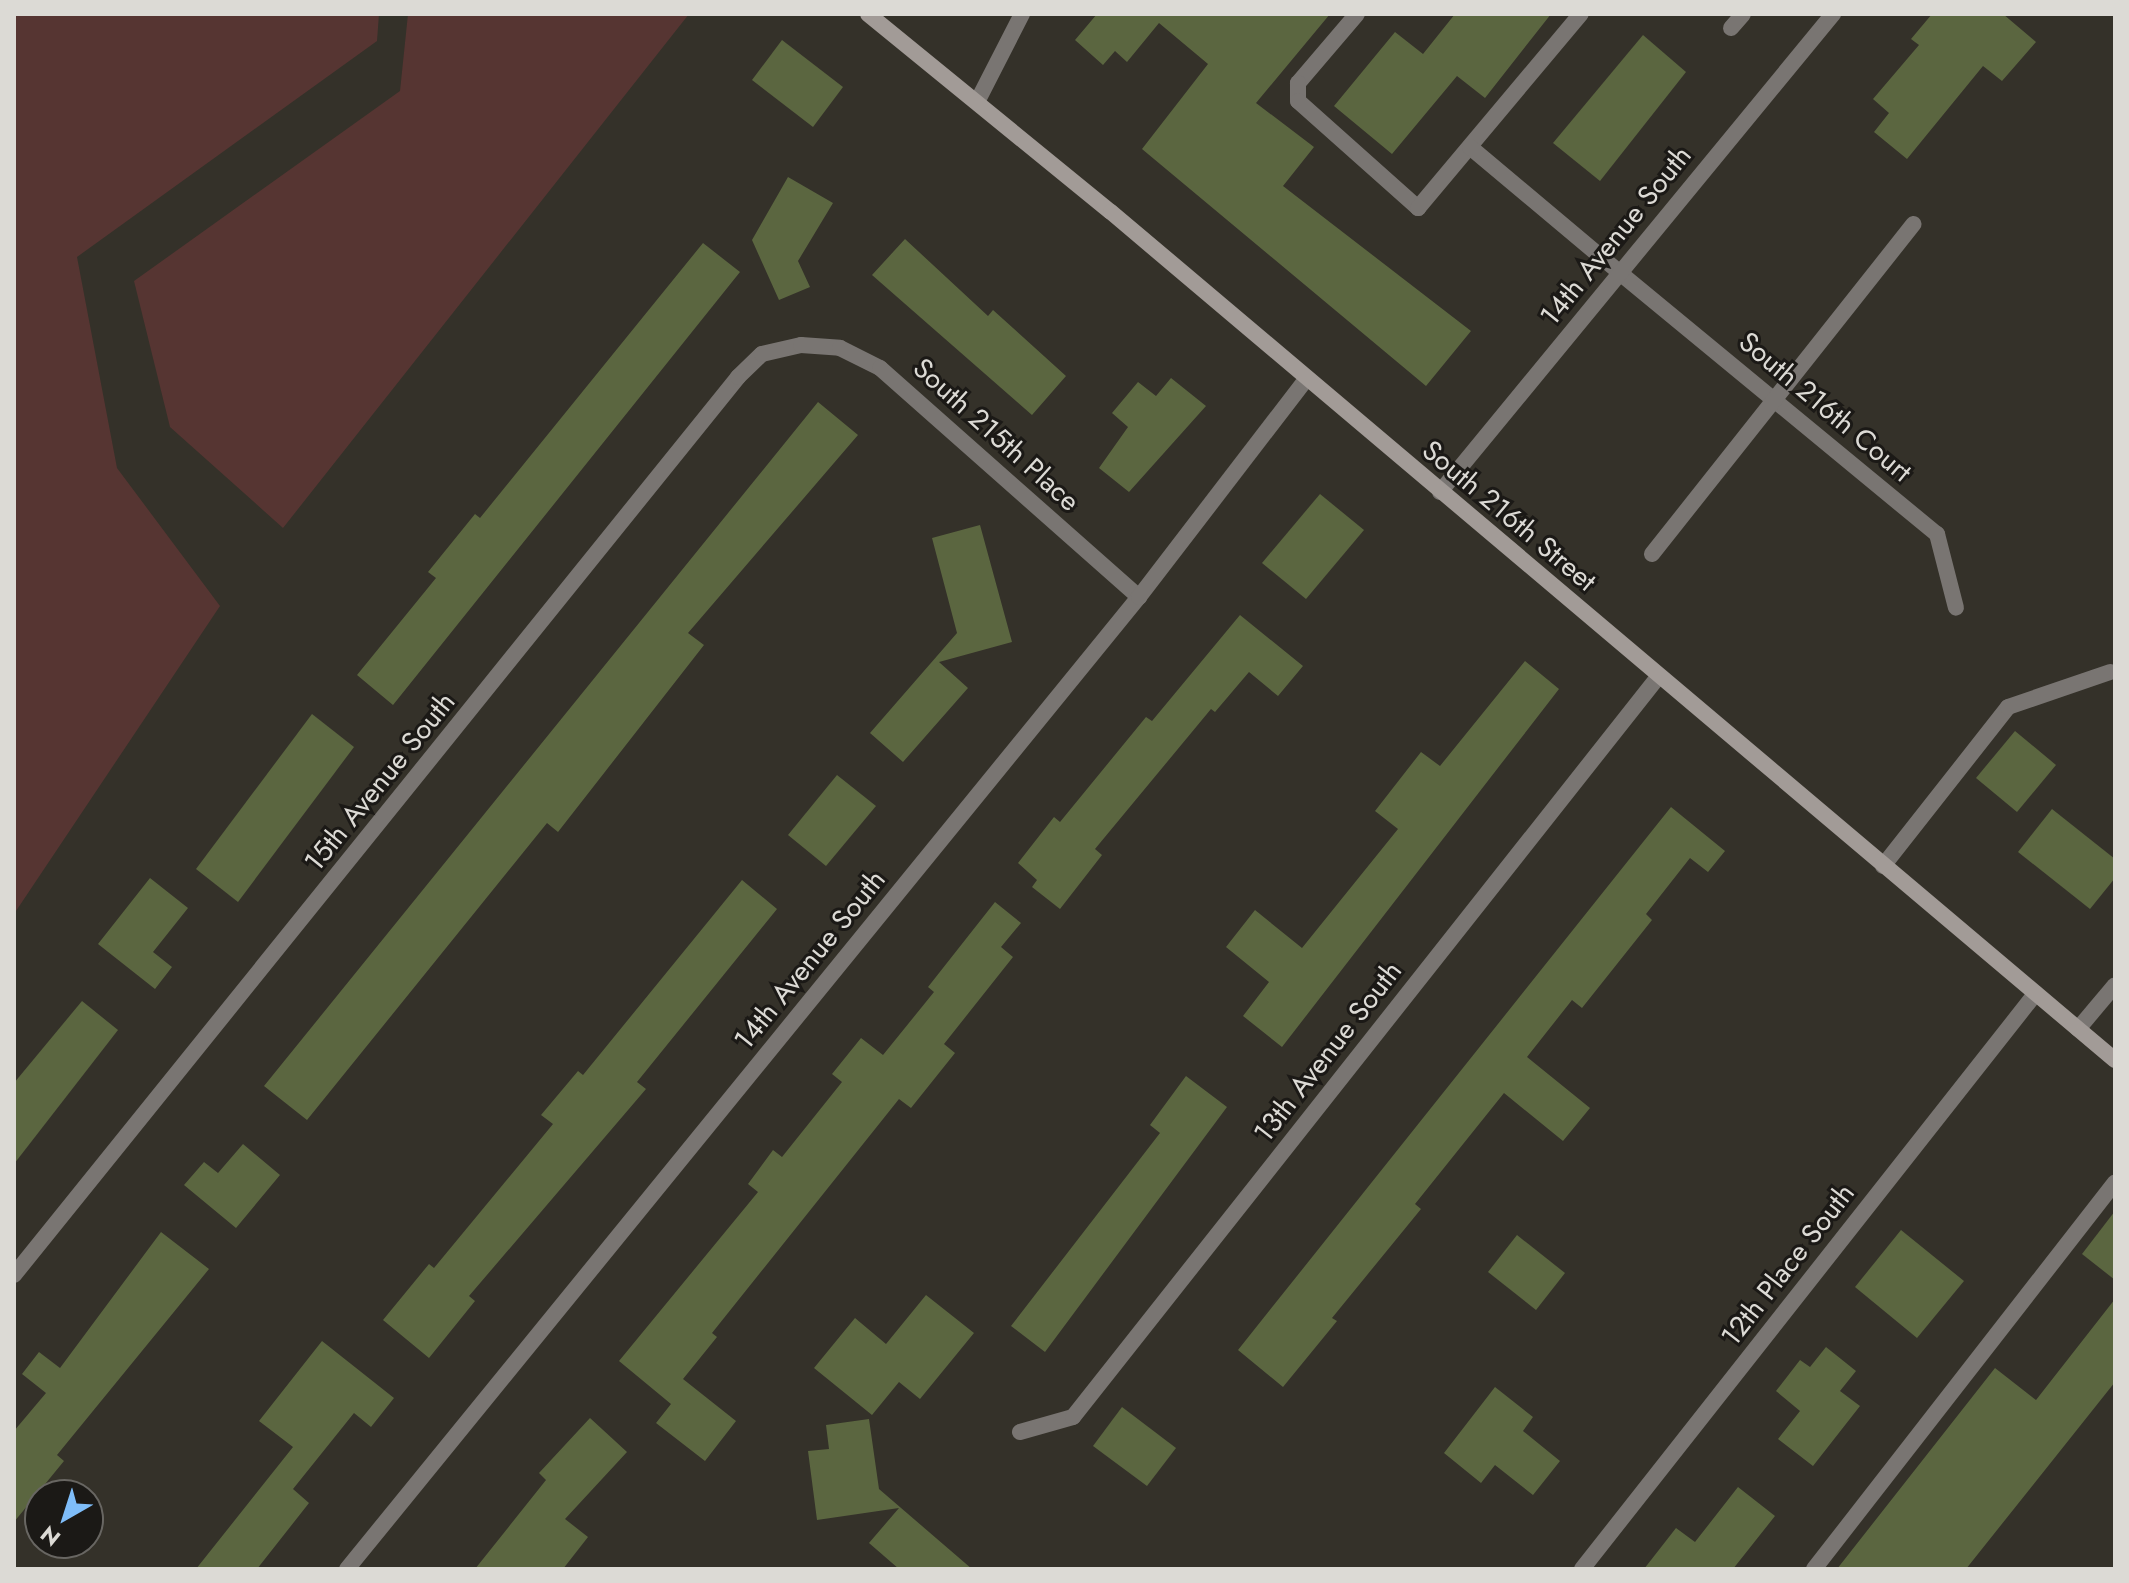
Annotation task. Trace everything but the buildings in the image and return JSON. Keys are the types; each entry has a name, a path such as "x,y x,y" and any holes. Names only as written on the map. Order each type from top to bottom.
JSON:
{"main road":[{"name":"South 216th Street","path":"868,14 1307,378 2115,1060"}],"street":[{"path":"977,102 1022,14"},
{"path":"1357,14 1298,83 1296,92 1306,112 1418,208 1581,14"},
{"path":"1731,28 1743,14"},
{"name":"14th Avenue South","path":"1440,492 1833,14"},
{"name":"South 216th Court","path":"1470,147 1937,534 1956,608"},
{"path":"1652,554 1914,224"},
{"name":"South 215th Place","path":"801,345 840,348 880,368 1139,597"},
{"name":"15th Avenue South","path":"14,1275 738,377 762,354 801,345"},
{"name":"14th Avenue South","path":"347,1569 1139,597 1307,378"},
{"path":"1883,866 2008,707 2110,672"},
{"name":"13th Avenue South","path":"1020,1432 1073,1417 1658,677"},
{"path":"2078,1029 2115,985"},
{"name":"12th Place South","path":"1582,1569 2036,993"},
{"path":"1814,1569 2115,1182"}],"shaded area":[{"path":"14,14 379,14 377,41 77,257 117,468 220,606 14,914"},
{"path":"408,14 689,14 283,528 170,427 134,281 400,91"}]}
